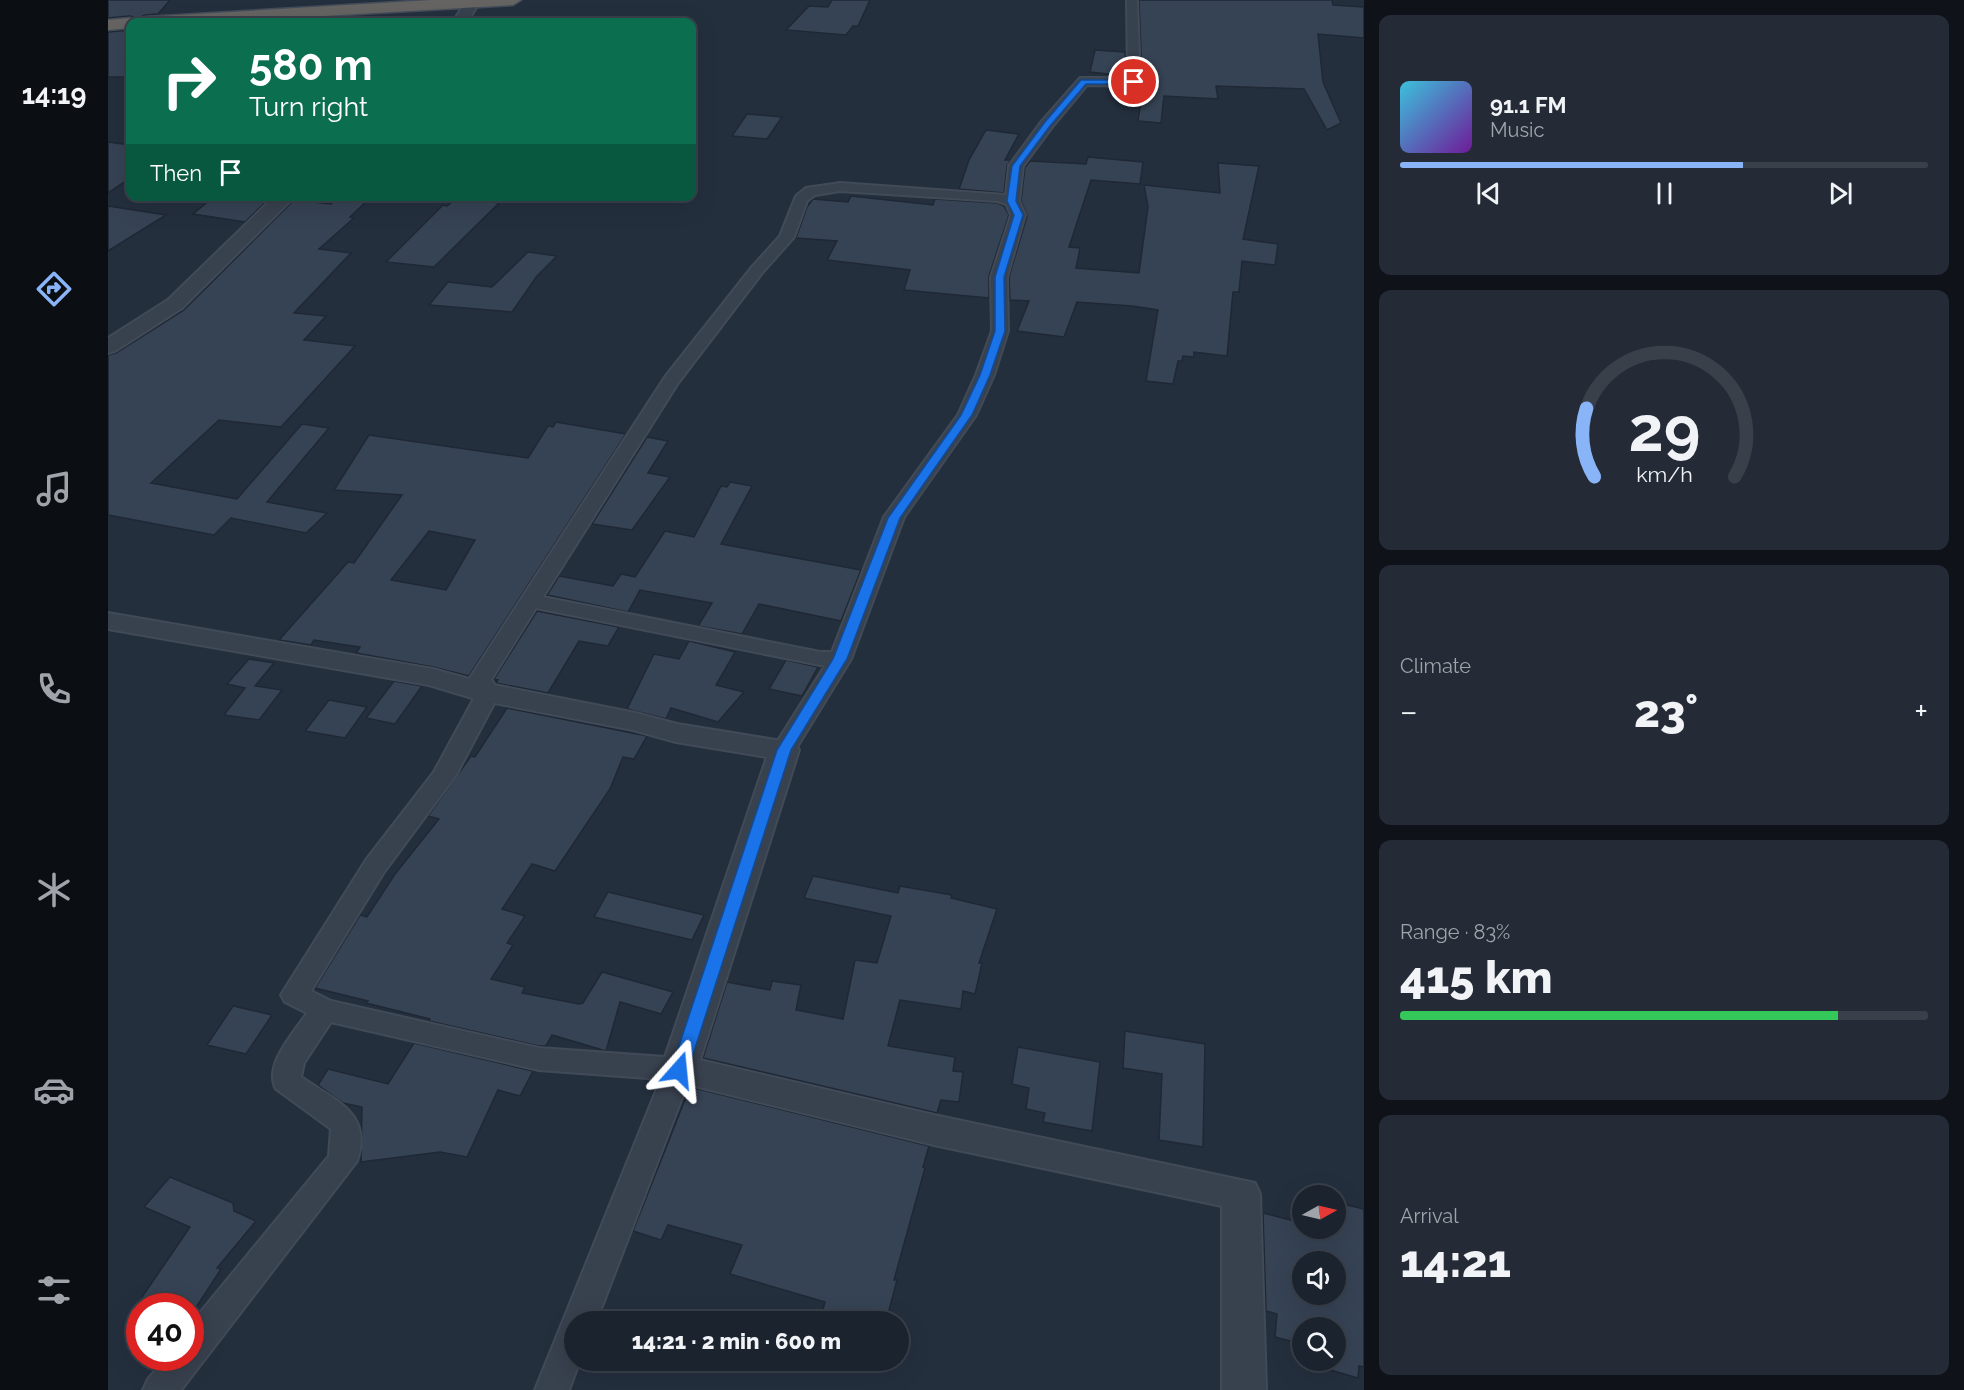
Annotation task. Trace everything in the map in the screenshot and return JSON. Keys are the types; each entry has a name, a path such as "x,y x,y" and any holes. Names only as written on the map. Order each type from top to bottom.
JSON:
{"highway":[{"path":"214,18 513,0"},
{"path":"108,25 126,23"}],"street":[{"path":"583,1311 679,1070 784,750 840,659 894,518 967,415 985,375 1000,331 999,277 1018,215 1012,201 1016,166 1047,124 1084,81 1134,82 1132,0"},
{"path":"463,18 472,3"},
{"path":"489,692 479,681 671,381 758,270 787,237 801,199 810,191 840,187 998,196 1012,201"},
{"path":"108,347 176,304 281,201"},
{"path":"532,601 820,659 840,659"},
{"path":"108,621 230,644 360,663 433,677 489,692 636,722 676,733 784,750"},
{"path":"489,692 444,775 375,866 295,995 324,1010 539,1059 679,1070 934,1130 1241,1194 1244,1390"},
{"path":"204,1334 342,1161 346,1151 348,1142 344,1123 286,1081 290,1062 324,1010"},
{"path":"552,1390 564,1359"},
{"path":"160,1390 175,1371"}],"building":[{"path":"108,0 170,0 158,14 139,18 130,16 108,18"},
{"path":"832,0 870,0 858,26 853,26 846,35 786,30 809,6 828,7"},
{"path":"1139,0 1332,0 1333,5 1364,7 1364,38 1318,34 1323,82 1341,123 1327,130 1304,89 1216,86 1218,99 1164,96 1161,123 1138,121 1142,93 1114,91 1114,88 1135,88 1142,82"},
{"path":"126,30 126,77 108,77 108,32"},
{"path":"1095,50 1125,52 1126,76 1090,72"},
{"path":"747,114 782,117 767,139 732,136"},
{"path":"986,130 1019,134 1005,160 1011,160 1007,166 1004,193 959,189 969,160"},
{"path":"108,142 126,144 126,181 108,193"},
{"path":"1088,157 1143,162 1140,184 1091,180 1069,247 1080,248 1076,268 1139,273 1148,207 1144,185 1220,193 1218,163 1259,166 1243,239 1278,244 1275,265 1242,261 1239,292 1233,292 1227,356 1194,352 1194,357 1183,356 1182,361 1178,361 1173,384 1146,381 1158,310 1132,306 1077,302 1064,337 1017,331 1029,301 1010,300 1009,277 1027,216 1021,201 1025,167 1030,161 1086,164"},
{"path":"851,196 933,205 935,199 997,203 1004,206 1009,215 989,276 989,298 904,290 910,270 827,260 837,241 796,238 807,207 813,199 848,202"},
{"path":"209,201 267,201 245,222 193,214"},
{"path":"293,201 331,204 334,201 367,201 350,217 354,218 319,249 351,253 294,313 326,316 304,340 355,346 281,427 219,420 151,483 237,499 302,424 329,428 267,502 327,513 306,533 231,518 214,535 108,515 108,355 116,353 184,310"},
{"path":"453,201 499,203 434,267 386,262 443,205 447,206"},
{"path":"108,206 166,215 108,251"},
{"path":"528,252 557,256 537,276 512,312 429,305 448,282 492,287"},
{"path":"556,422 626,434 469,676 356,653 360,647 314,640 311,645 279,640 348,562 354,563 402,495 334,490 369,435 528,458 548,426 553,427","holes":["429,531 475,540 446,590 391,580"]},
{"path":"647,437 668,441 648,473 670,477 632,530 592,524"},
{"path":"730,482 752,486 721,544 861,570 841,621 759,604 742,634 698,626 712,603 640,590 628,612 547,595 559,576 613,586 621,574 635,577 665,531 694,537 721,486 727,487"},
{"path":"537,611 619,627 608,646 579,641 548,693 496,683 498,680 494,679"},
{"path":"689,641 735,652 716,685 744,692 718,722 671,708 666,719 627,709 654,654 679,659"},
{"path":"249,659 274,663 255,686 282,690 259,720 224,715 245,688 227,684"},
{"path":"786,660 818,667 802,696 769,689"},
{"path":"394,681 422,686 395,724 366,718"},
{"path":"329,700 367,707 345,738 305,731"},
{"path":"507,708 647,736 634,759 623,757 610,789 555,871 532,864 502,909 525,916 507,943 513,945 491,979 525,987 522,993 579,1004 583,1003 602,972 673,992 661,1014 620,1002 606,1051 552,1035 546,1046 539,1046 429,1021 430,1019 366,1003 368,1001 315,988 360,915 367,917 395,874 439,819 428,816 471,756 475,757"},
{"path":"813,876 898,893 900,886 952,895 951,898 997,909 979,963 982,963 975,994 963,991 961,1009 900,1000 888,1046 955,1057 953,1071 963,1072 959,1102 941,1100 937,1113 703,1058 727,982 770,990 772,981 801,985 796,1010 843,1019 855,960 877,963 891,916 804,898"},
{"path":"608,892 704,915 692,940 594,917"},
{"path":"233,1006 272,1015 246,1054 207,1045"},
{"path":"1125,1031 1205,1044 1203,1147 1159,1140 1162,1074 1123,1068"},
{"path":"414,1043 533,1071 520,1096 498,1090 467,1157 440,1152 361,1162 362,1107 343,1103 318,1085 328,1069 388,1084"},
{"path":"1018,1047 1100,1062 1092,1131 1043,1122 1045,1113 1026,1109 1029,1088 1012,1084"},
{"path":"690,1087 929,1146 894,1280 897,1280 889,1311 823,1311 825,1302 730,1274 742,1245 668,1225 661,1240 633,1231"},
{"path":"170,1177 233,1203 234,1211 256,1221 217,1268 221,1269 204,1295 204,1293 145,1293 190,1227 144,1207"},
{"path":"1346,1205 1364,1209 1364,1367 1359,1366 1358,1378 1334,1371 1346,1371 1346,1317 1292,1317 1292,1341 1275,1337 1277,1314 1266,1311 1263,1213 1292,1220 1292,1239 1346,1239"}],"route":[{"path":"679,1070 784,750 840,659 894,518 967,415 985,375 1000,331 999,277 1018,215 1012,201 1016,166 1047,124 1084,81 1134,82"}]}
